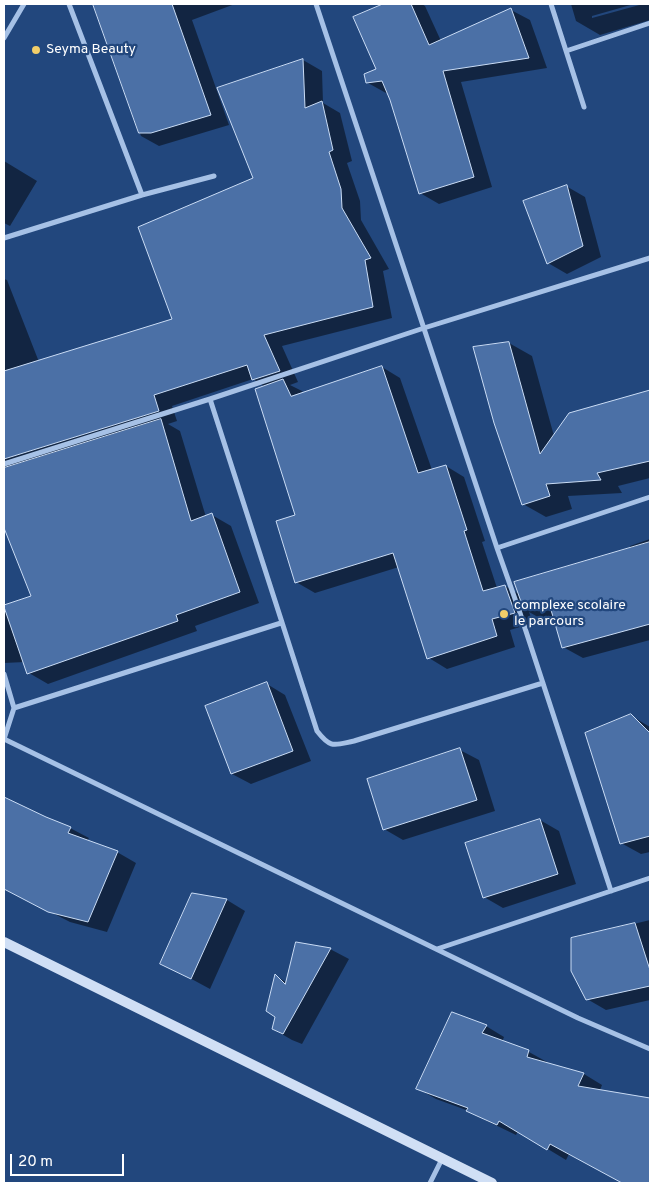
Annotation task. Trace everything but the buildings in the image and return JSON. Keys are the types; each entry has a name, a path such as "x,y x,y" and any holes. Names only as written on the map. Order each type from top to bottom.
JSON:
{"main road":[{"path":"4,942 492,1183"}],"street":[{"path":"4,38 24,4"},
{"path":"68,4 142,194"},
{"path":"316,4 612,891"},
{"path":"550,4 584,107"},
{"path":"566,51 650,22"},
{"path":"4,238 142,194 214,176"},
{"path":"4,464 210,399 424,328 650,258"},
{"path":"210,399 317,731 325,741 334,745 354,741 543,684"},
{"path":"497,548 650,497"},
{"path":"14,708 281,623"},
{"path":"4,674 14,708 4,739 578,1018 650,1048"},
{"path":"436,949 650,878"},
{"path":"430,1183 442,1159"}],"place":[{"name":"Seyma Beauty","path":"36,50"},
{"name":"complexe scolaire le parcours","path":"504,614"}]}
